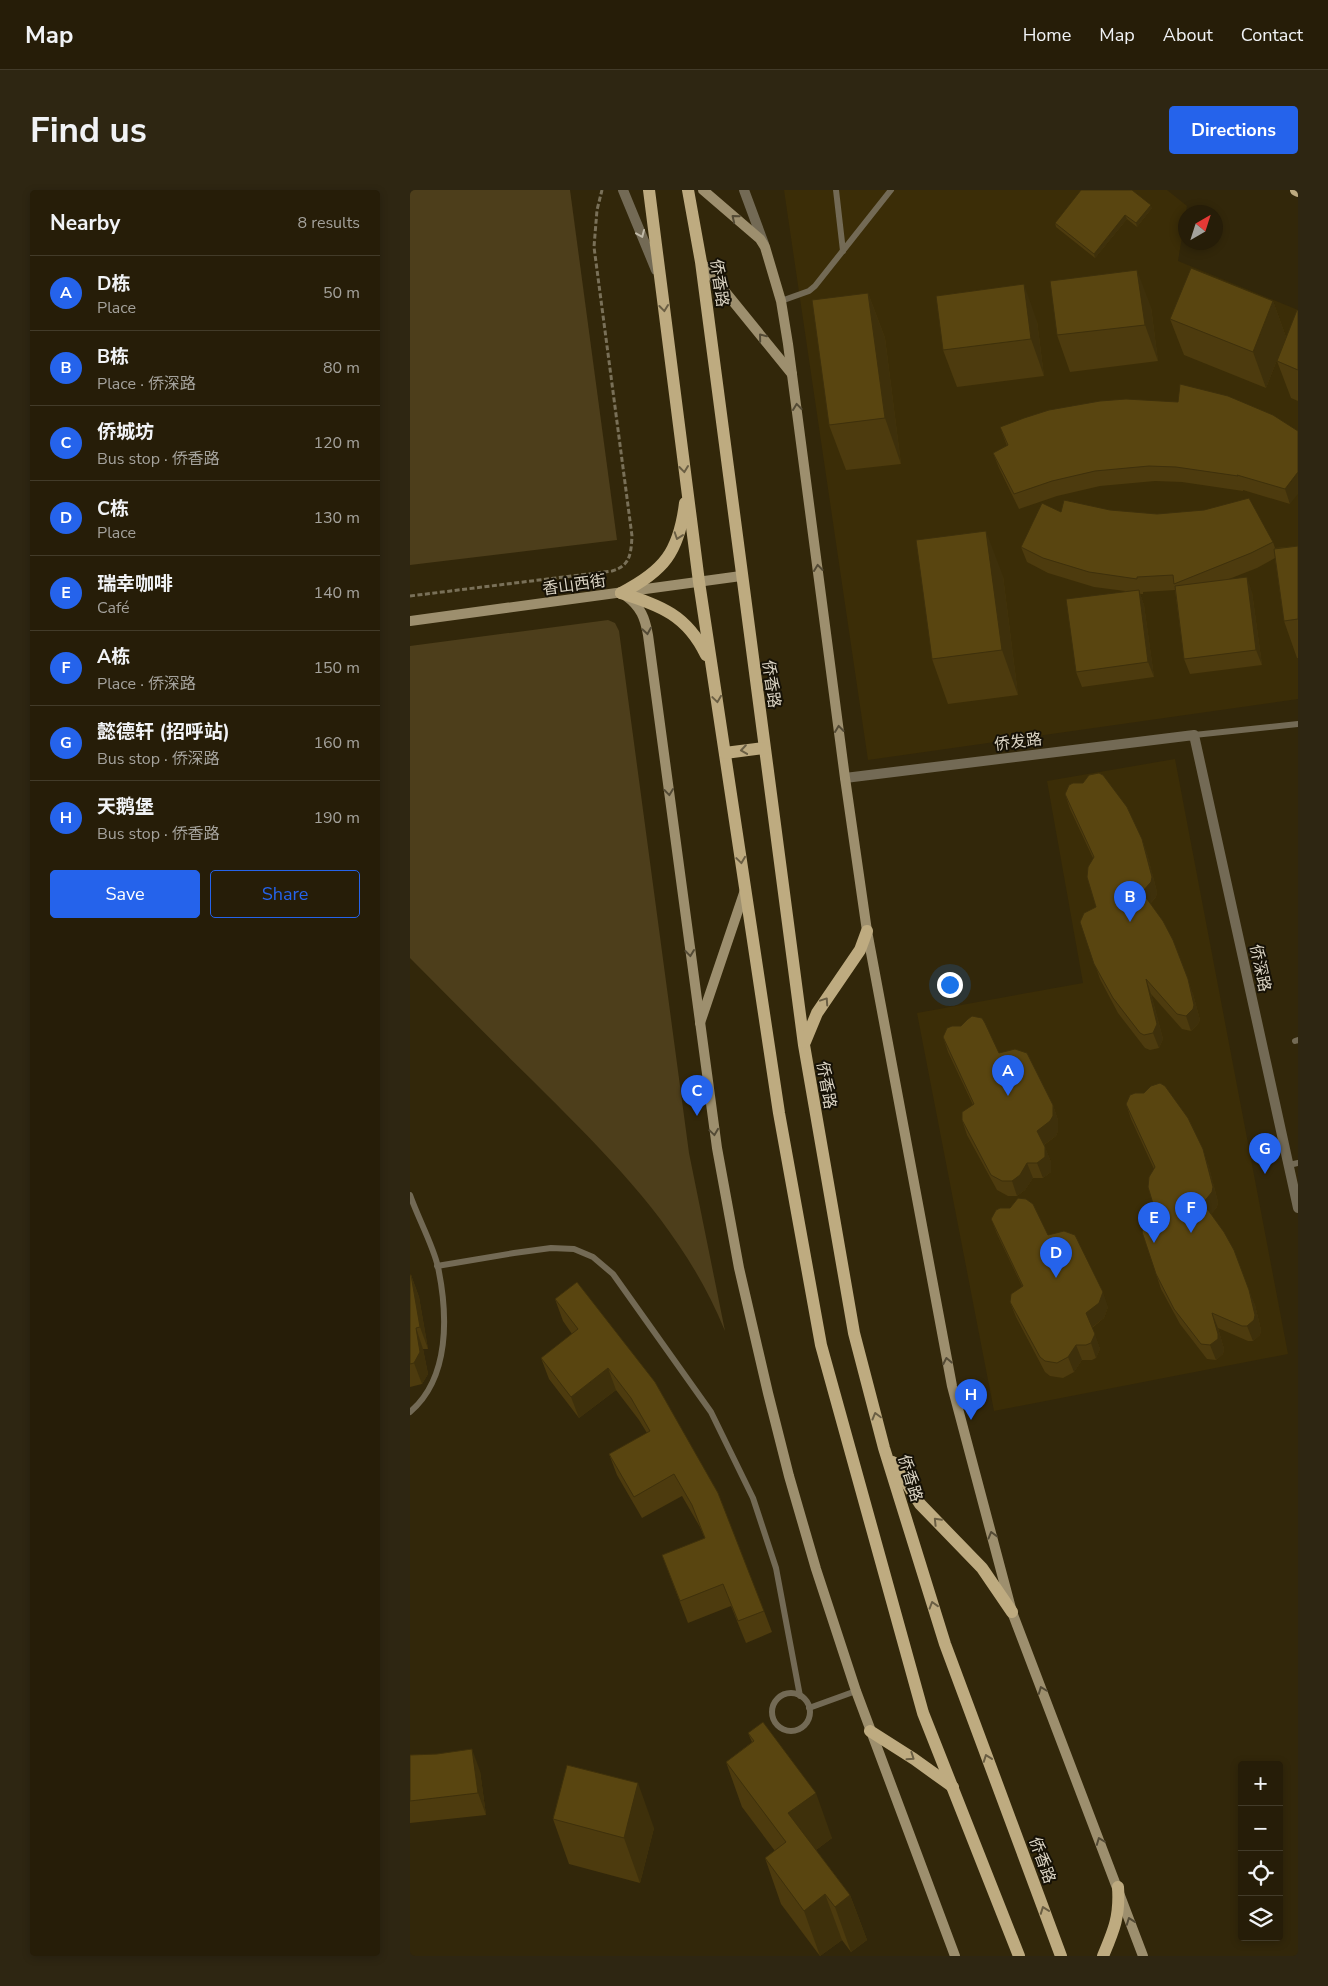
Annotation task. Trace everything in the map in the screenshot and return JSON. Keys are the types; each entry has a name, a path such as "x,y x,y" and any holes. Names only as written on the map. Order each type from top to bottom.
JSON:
{"main road":[{"path":"649,190 699,582 779,1113 821,1345 923,1713 1019,1956"},
{"name":"侨香路","path":"688,190 701,262 804,1044 854,1333 884,1448 945,1644 1061,1956"},
{"path":"703,190 754,232 765,247 781,301 793,375 845,778 867,931 952,1386 1012,1612 1143,1956"},
{"path":"701,262 793,375"},
{"path":"621,593 643,582 665,562 677,539 684,513 687,488"},
{"name":"香山西街","path":"410,621 741,576"},
{"path":"621,593 662,608 681,619 700,641 712,668"},
{"path":"621,593 640,609 645,619 717,1148 739,1268 768,1393 800,1513 856,1691 955,1956"},
{"path":"725,753 764,748"},
{"path":"699,1026 745,889"},
{"path":"804,1044 817,1013 860,950 867,931"},
{"path":"884,1448 920,1504 982,1568 1012,1612"},
{"path":"870,1731 914,1758 954,1789"},
{"path":"1103,1956 1119,1911 1118,1887"}],"street":[{"path":"623,190 660,278"},
{"path":"744,190 765,247"},
{"name":"侨发路","path":"845,778 1194,735"},
{"name":"侨深路","path":"1194,735 1294,1164 1298,1208"}],"lane":[{"path":"836,190 843,251"},
{"path":"781,301 809,291 815,286 891,190"},
{"path":"1194,735 1298,724"},
{"path":"410,1195 437,1266 444,1309 442,1354 433,1382 417,1406 410,1412"},
{"path":"437,1266 551,1248 574,1249 593,1257 613,1274 712,1412 753,1498 776,1568 800,1696"},
{"path":"809,1708 856,1691"},
{"path":"788,1693 800,1696 805,1700 809,1708 809,1719 802,1728 789,1732 780,1729 776,1724 772,1711 777,1698 788,1693"}],"path":[{"path":"410,596 612,571 621,569 628,562 632,536 594,247 597,210 602,190"}],"shaded area":[{"path":"410,190 570,190 617,540 410,565"},
{"path":"784,190 1167,190 1186,205 1178,205 1178,250 1180,250 1178,261 1298,310 1298,699 868,760"},
{"path":"608,620 615,623 619,631 689,1153 725,1331 708,1294 688,1259 642,1196 590,1138 410,958 410,646"},
{"path":"1175,759 1288,1354 994,1411 917,1013 1083,983 1047,781"}],"building":[{"path":"1081,190 1132,190 1151,205 1136,223 1125,215 1094,254 1055,223"},
{"path":"1191,268 1273,301 1253,352 1170,319"},
{"path":"1137,270 1145,325 1057,335 1050,281"},
{"path":"1024,284 1031,339 943,350 936,296"},
{"path":"868,293 885,418 829,425 812,300"},
{"path":"1298,311 1298,370 1277,361"},
{"path":"1180,384 1228,396 1273,415 1298,431 1298,472 1285,489 1237,475 1176,467 1149,466 1095,471 1052,481 1014,494 993,453 1008,445 1000,427 1024,418 1049,410 1100,401 1126,399 1178,402"},
{"path":"1249,498 1273,542 1251,553 1174,584 1173,575 1137,577 1137,579 1089,572 1043,558 1021,547 1042,503 1061,512 1064,500 1110,510 1157,514 1204,510"},
{"path":"986,531 1002,650 932,659 916,540"},
{"path":"1298,546 1298,619 1284,621 1274,549"},
{"path":"1247,577 1256,650 1184,659 1175,586"},
{"path":"1139,590 1148,662 1076,672 1066,599"},
{"path":"1099,773 1103,775 1127,807 1142,839 1152,877 1151,882 1142,892 1163,921 1173,940 1188,979 1194,1005 1193,1009 1186,1016 1177,1014 1146,979 1157,1024 1153,1033 1144,1035 1140,1033 1113,998 1094,964 1080,922 1084,913 1096,907 1087,877 1088,867 1094,857 1065,794 1069,785 1083,783 1089,775"},
{"path":"972,1016 982,1018 999,1053 1015,1049 1027,1053 1053,1105 1053,1116 1050,1121 1037,1131 1045,1147 1045,1157 1037,1163 1027,1163 1020,1175 1012,1181 1002,1181 991,1175 962,1120 962,1112 974,1104 943,1037 947,1028 961,1026"},
{"path":"1160,1083 1165,1086 1188,1118 1203,1149 1213,1187 1212,1192 1203,1203 1224,1232 1234,1250 1249,1290 1255,1315 1254,1320 1247,1326 1242,1326 1212,1313 1218,1339 1210,1345 1201,1344 1174,1309 1156,1274 1142,1232 1145,1223 1157,1217 1148,1187 1149,1177 1155,1167 1126,1104 1130,1095 1144,1093 1151,1086"},
{"path":"1018,1198 1026,1199 1033,1204 1048,1235 1064,1231 1075,1235 1103,1292 1099,1303 1086,1313 1095,1334 1091,1343 1076,1345 1068,1357 1057,1363 1045,1361 1040,1357 1010,1302 1011,1294 1023,1286 991,1219 996,1210 1010,1208"},
{"path":"410,1275 420,1327 416,1328 420,1352 414,1363 410,1364"},
{"path":"577,1282 655,1382 718,1493 764,1611 738,1621 723,1584 680,1601 662,1555 705,1538 692,1505 674,1474 634,1497 609,1454 650,1431 631,1398 608,1368 571,1397 541,1358 578,1329 555,1299"},
{"path":"763,1722 816,1793 788,1813 850,1895 835,1907 825,1894 804,1911 765,1858 786,1842 726,1762 754,1741 748,1733"},
{"path":"472,1749 478,1793 410,1801 410,1755 437,1754"},
{"path":"567,1765 638,1783 624,1838 553,1819"}],"place":[{"name":"B栋","path":"1130,922"},
{"name":"D栋","path":"1008,1096"},
{"name":"侨城坊","path":"697,1116"},
{"name":"懿德轩 (招呼站)","path":"1265,1174"},
{"name":"A栋","path":"1191,1233"},
{"name":"瑞幸咖啡","path":"1154,1243"},
{"name":"C栋","path":"1056,1278"},
{"name":"天鹅堡","path":"971,1420"}]}
